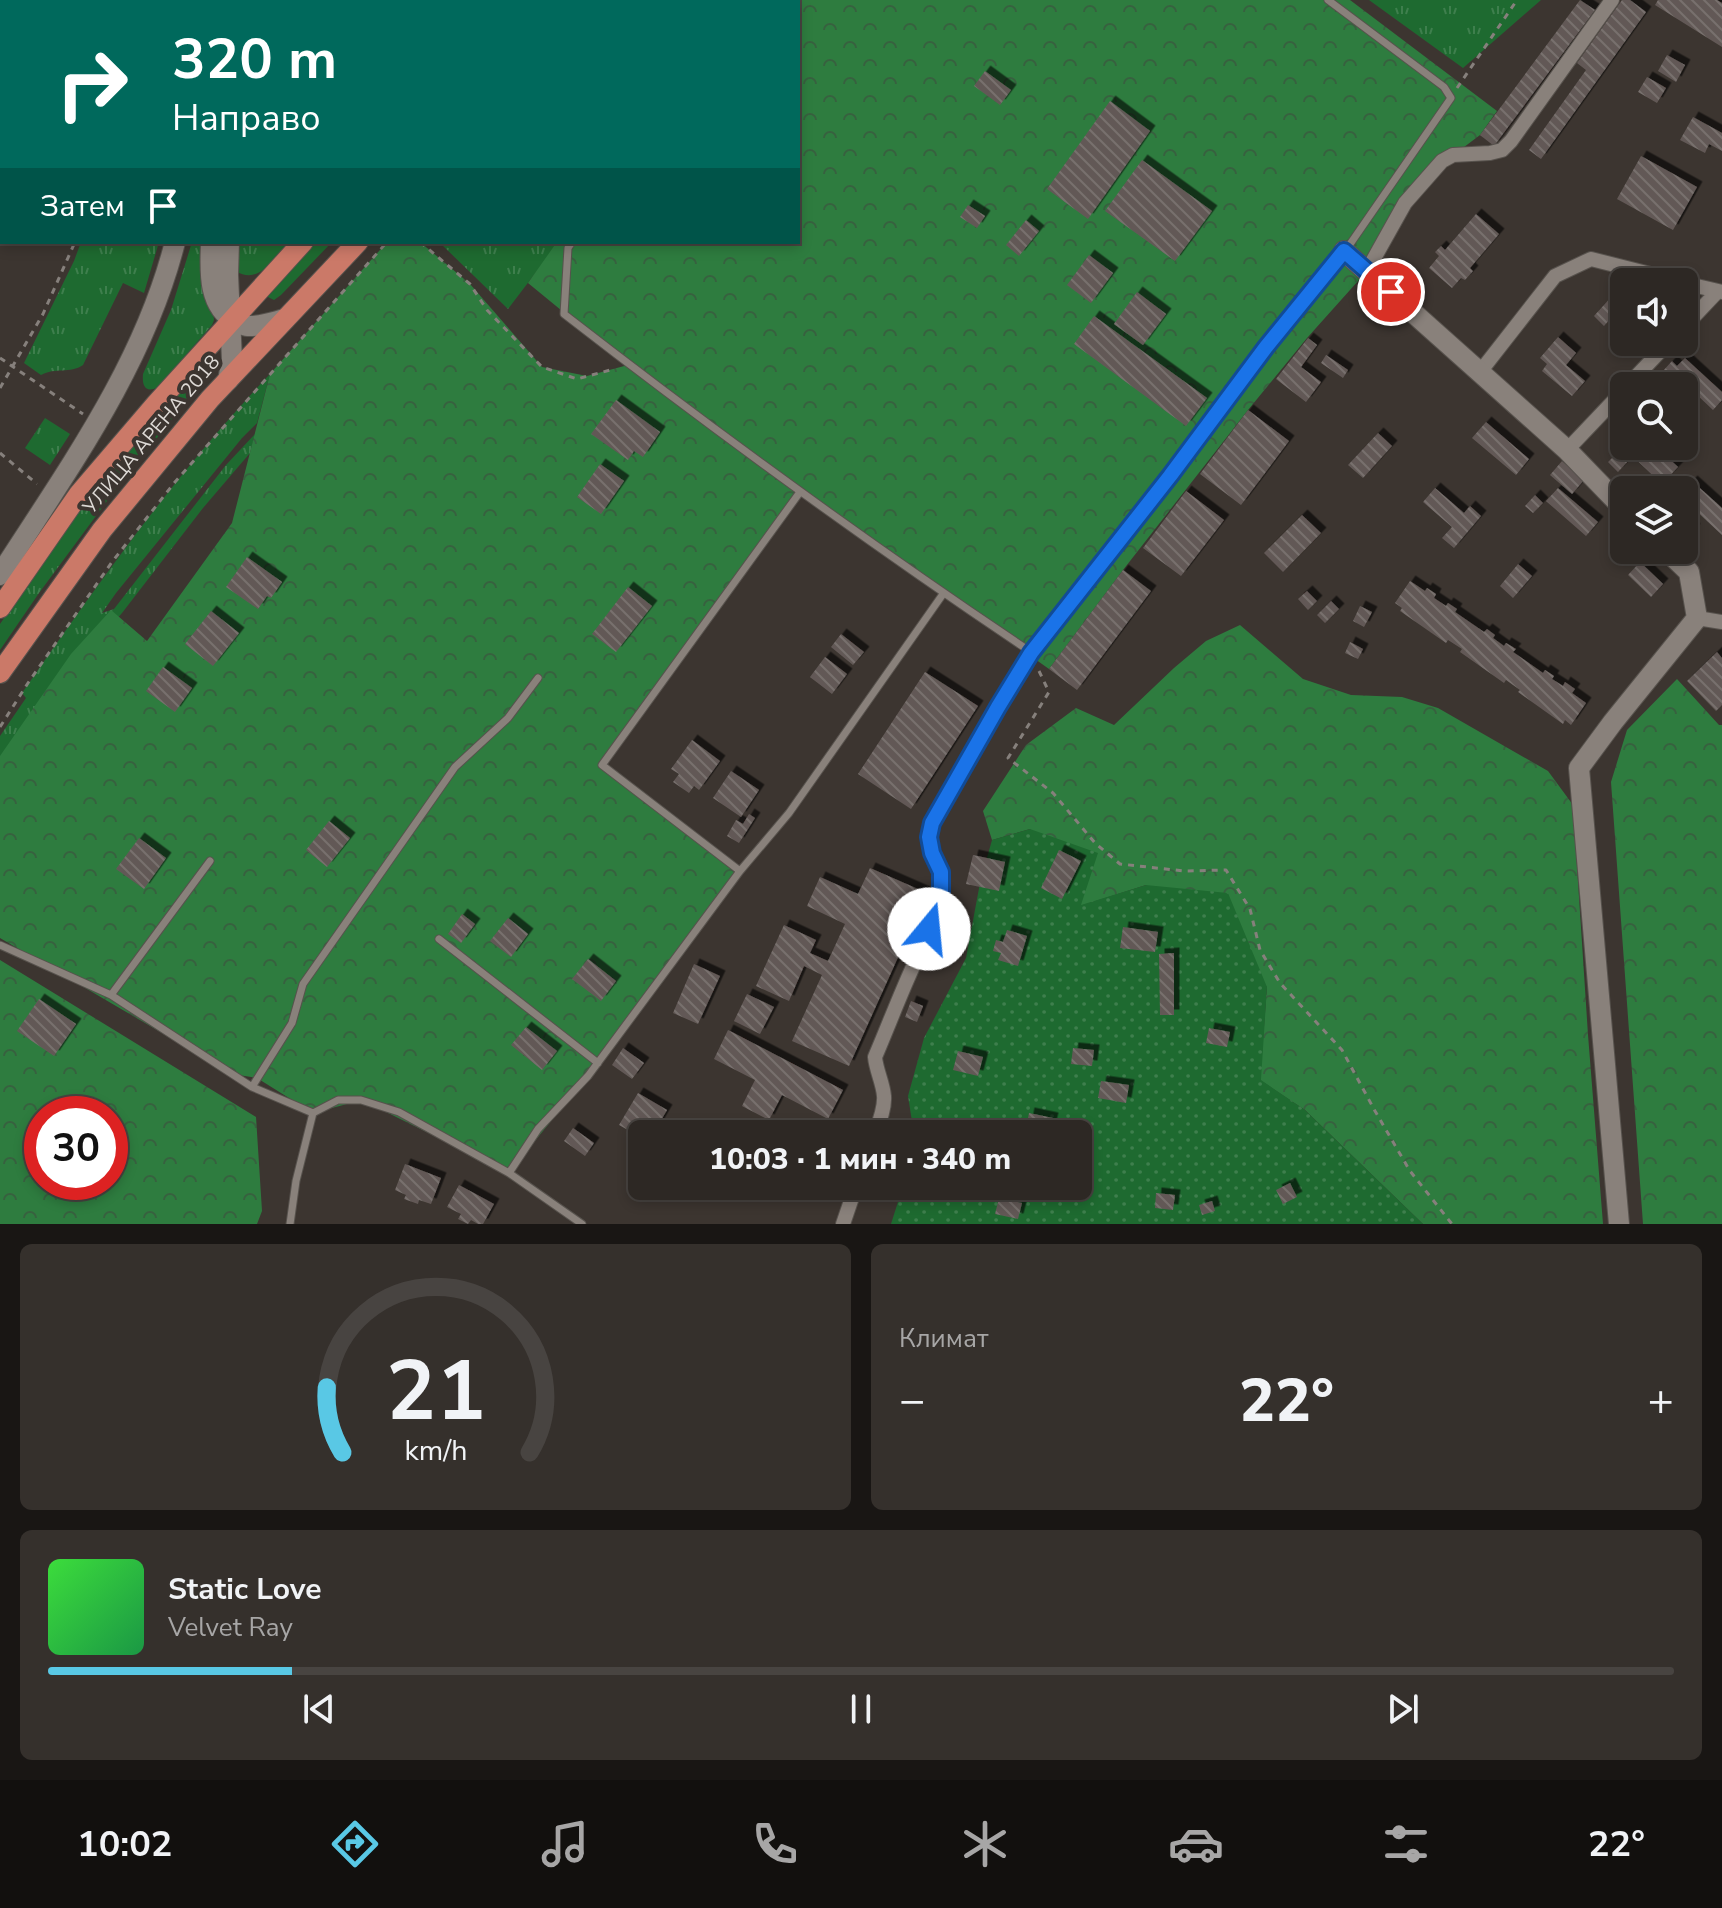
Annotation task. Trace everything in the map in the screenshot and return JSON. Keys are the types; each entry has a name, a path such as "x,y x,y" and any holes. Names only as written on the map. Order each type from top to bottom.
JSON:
{"main road":[{"name":"УЛИЦА АРЕНА 2018","path":"0,608 79,494 301,244"},
{"name":"УЛИЦА АРЕНА 2018","path":"0,673 102,530 210,399 356,244"}],"street":[{"path":"1367,271 1405,203 1442,161 1453,155 1502,150 1511,141 1612,0"},
{"path":"0,575 102,414 133,358 157,304 174,244"},
{"path":"211,244 213,290 218,307 232,320 246,327 285,319"},
{"path":"228,380 232,360 229,244"},
{"path":"880,1120 884,1095 875,1057 941,893 941,872 929,837 932,823 1031,653 1170,476 1266,347 1344,251 1567,450 1610,495"},
{"path":"1480,372 1555,276 1591,259 1627,268"},
{"path":"1698,286 1720,292"},
{"path":"1698,313 1720,292"},
{"path":"1641,372 1656,356"},
{"path":"1567,450 1610,405"},
{"path":"1619,1224 1579,768 1697,618 1689,572 1681,564"},
{"path":"1697,618 1722,622"},
{"path":"843,1224 851,1200"}],"lane":[{"path":"1328,0 1444,87 1451,98 1344,251"},
{"path":"571,244 564,314 800,492 1031,653"},
{"path":"740,871 602,765 800,492"},
{"path":"509,1173 538,1129 598,1063 740,871 789,813 943,594"},
{"path":"252,1087 292,1023 303,984 455,767 508,718 538,678"},
{"path":"111,995 210,861"},
{"path":"439,939 598,1063"},
{"path":"0,945 111,995 252,1087 313,1113"},
{"path":"290,1224 296,1181 313,1113 338,1100 361,1100 399,1112 509,1173 582,1224"}],"path":[{"path":"1451,98 1517,0"},
{"path":"0,388 43,314 74,244"},
{"path":"0,727 112,562 167,492 385,244"},
{"path":"422,244 470,284 487,310 542,367 577,379 630,365"},
{"path":"0,358 86,416"},
{"path":"0,453 42,488"},
{"path":"1031,653 1049,692 1008,758 1053,793 1095,843 1120,864 1184,871 1226,870 1250,909 1260,950 1280,983 1342,1050 1410,1171 1452,1224"}],"green space":[{"path":"800,0 1350,0 1497,111 1480,135 1435,169 1367,271 1248,410 1049,669 801,492 602,765 740,871 598,1063 509,1173 362,1100 313,1113 257,1078 232,1074 0,938 0,756 71,654 111,610 147,641 232,523 270,374 385,244 422,244 470,284 542,367 587,376 628,365 528,283 556,244 800,244"},
{"path":"1369,0 1541,0 1463,68"},
{"path":"80,244 158,244 144,293 123,283 83,365 41,375 24,363"},
{"path":"191,244 206,244 212,325 158,387 147,389 143,374 171,310"},
{"path":"236,244 287,244 259,272 244,275 236,271"},
{"path":"310,244 330,244 281,295 274,300 268,297 268,291"},
{"path":"441,244 557,244 508,309"},
{"path":"198,369 207,372 205,380 127,474 0,650 0,624 69,524 186,379"},
{"path":"270,374 257,423 102,613 114,609 226,465 255,434 250,453 122,613 38,710 0,766 0,736 26,698 22,693 171,489"},
{"path":"45,418 70,434 50,465 25,448"},
{"path":"1240,625 1303,679 1351,695 1402,697 1438,708 1548,771 1573,805 1603,1224 1423,1224 1305,1110 1260,1080 1267,987 1146,885 1080,906 1030,829 992,840 983,811 1026,745 1076,708 1114,725 1206,641"},
{"path":"1677,679 1722,725 1722,1224 1643,1224 1611,782 1627,730"},
{"path":"1030,829 1098,853 1081,905 1146,885 1228,893 1267,987 1261,1080 1305,1110 1423,1224 891,1224 899,1200 1092,1200 1092,1120 912,1120 908,1096 924,1038 966,958 980,883 992,840"},
{"path":"0,960 256,1117 262,1211 257,1224 0,1224"}],"building":[{"path":"1580,0 1595,10 1494,146 1480,135"},
{"path":"1622,0 1630,0 1646,12 1541,159 1529,150 1586,70 1577,63"},
{"path":"1658,0 1717,0 1722,3 1722,47 1655,5"},
{"path":"1667,55 1685,65 1676,82 1658,71"},
{"path":"985,71 1011,90 1000,105 974,86"},
{"path":"1647,77 1666,88 1657,103 1638,92"},
{"path":"1110,101 1150,131 1088,219 1047,189"},
{"path":"1693,117 1722,133 1722,151 1709,144 1705,153 1680,140"},
{"path":"1641,156 1697,187 1673,230 1617,199"},
{"path":"1142,160 1212,211 1175,261 1105,211"},
{"path":"968,205 985,216 977,228 960,217"},
{"path":"1476,214 1499,234 1470,268 1473,271 1452,288 1429,268 1439,256 1435,252 1441,246 1445,250"},
{"path":"1026,220 1039,231 1019,256 1006,245"},
{"path":"1089,255 1113,273 1091,303 1067,285"},
{"path":"1137,292 1166,314 1143,345 1114,324"},
{"path":"1610,298 1610,319 1604,326 1594,316"},
{"path":"1094,316 1207,398 1186,426 1074,344"},
{"path":"1558,337 1576,353 1566,365 1585,381 1572,396 1542,371 1547,364 1540,358"},
{"path":"1308,338 1317,345 1301,367 1321,382 1306,402 1276,379"},
{"path":"1326,355 1348,370 1343,378 1321,363"},
{"path":"1685,358 1722,392 1722,400 1713,410 1698,396 1698,372 1663,371 1672,361 1677,366"},
{"path":"616,400 660,432 643,457 634,451 628,460 591,434"},
{"path":"1248,410 1289,441 1241,505 1200,474"},
{"path":"1486,422 1529,459 1516,475 1472,438"},
{"path":"1378,433 1392,446 1363,478 1348,465"},
{"path":"1610,460 1629,460 1618,472 1608,462"},
{"path":"1637,460 1670,460 1678,467 1670,476 1654,476"},
{"path":"1562,461 1584,480 1572,494 1550,475"},
{"path":"600,464 624,481 601,514 577,497"},
{"path":"1698,486 1722,508 1722,535 1698,513"},
{"path":"1435,488 1464,513 1470,506 1481,516 1454,548 1442,538 1452,527 1423,502"},
{"path":"1558,488 1598,522 1586,536 1546,501"},
{"path":"1186,491 1224,520 1181,576 1143,548"},
{"path":"1535,495 1543,503 1533,513 1525,506"},
{"path":"1302,515 1321,533 1283,572 1264,553"},
{"path":"247,557 282,582 271,598 267,596 258,609 226,587"},
{"path":"1518,564 1532,576 1513,598 1500,586"},
{"path":"1638,564 1642,564 1663,584 1651,597 1628,575"},
{"path":"1123,570 1151,591 1077,690 1049,669"},
{"path":"1410,581 1436,594 1434,598 1457,609 1455,612 1484,632 1487,629 1504,646 1506,643 1516,649 1513,652 1543,673 1545,670 1554,676 1552,679 1563,686 1565,682 1575,689 1572,693 1586,703 1571,725 1565,720 1563,724 1506,680 1504,683 1460,652 1462,649 1448,640 1446,643 1400,611 1402,608 1395,603"},
{"path":"628,587 652,606 616,652 592,634"},
{"path":"1307,591 1317,601 1308,610 1298,599"},
{"path":"1331,601 1339,609 1325,623 1317,615"},
{"path":"1360,606 1372,612 1364,627 1353,621"},
{"path":"211,611 239,633 213,666 185,644"},
{"path":"841,634 864,652 853,665 831,647"},
{"path":"1350,642 1363,649 1358,659 1345,653"},
{"path":"1717,652 1722,658 1722,705 1716,711 1687,681"},
{"path":"825,657 847,674 832,694 810,677"},
{"path":"163,667 192,688 175,712 146,691"},
{"path":"925,672 978,706 911,809 858,774"},
{"path":"692,740 720,761 699,790 694,786 689,793 673,782 679,774 671,769"},
{"path":"731,771 759,790 741,817 713,798"},
{"path":"749,814 755,818 739,843 727,836 736,820 743,824"},
{"path":"329,821 350,838 327,867 306,850"},
{"path":"139,838 166,858 144,889 116,869"},
{"path":"1059,850 1081,861 1062,899 1041,888"},
{"path":"973,855 1005,862 999,891 966,884"},
{"path":"870,868 927,893 849,1066 792,1041 822,975 804,966 789,1001 756,986 784,925 816,940 810,953 828,961 845,924 807,906 820,877 858,894"},
{"path":"462,914 475,924 461,943 448,934"},
{"path":"508,918 528,934 511,957 490,941"},
{"path":"1123,927 1158,932 1155,952 1120,948"},
{"path":"1007,930 1027,936 1018,966 998,960 1001,953 993,951 996,940 1003,942"},
{"path":"1174,953 1174,1015 1160,1015 1159,954"},
{"path":"588,959 616,981 601,1001 572,979"},
{"path":"694,964 720,976 698,1024 673,1013"},
{"path":"747,994 774,1007 760,1034 734,1021"},
{"path":"39,999 76,1024 54,1056 17,1031"},
{"path":"911,1001 923,1006 917,1022 905,1017"},
{"path":"526,1027 557,1051 542,1070 511,1045"},
{"path":"1209,1028 1230,1032 1227,1047 1206,1043"},
{"path":"728,1030 843,1090 828,1119 782,1095 769,1120 742,1106 755,1080 714,1059"},
{"path":"623,1048 644,1063 632,1079 612,1065"},
{"path":"1073,1048 1094,1050 1092,1066 1071,1064"},
{"path":"958,1051 983,1057 978,1076 953,1070"},
{"path":"1101,1081 1129,1085 1126,1103 1098,1098"},
{"path":"638,1093 667,1110 661,1120 628,1120 628,1130 619,1125"},
{"path":"1029,1113 1053,1118 1052,1120 1028,1120"},
{"path":"573,1128 594,1143 585,1156 564,1141"},
{"path":"405,1164 441,1178 431,1204 404,1199 406,1195 395,1190"},
{"path":"1290,1183 1297,1197 1283,1204 1276,1190"},
{"path":"459,1185 494,1204 483,1224 471,1220 468,1224 458,1219 461,1214 447,1207"},
{"path":"1156,1193 1175,1195 1173,1210 1155,1208"},
{"path":"998,1200 1022,1203 1018,1219 995,1214"},
{"path":"1212,1201 1215,1211 1202,1215 1199,1205"}],"route":[{"path":"929,929 941,893 941,872 929,837 932,823 1031,653 1170,476 1266,347 1344,251 1391,292"}]}
